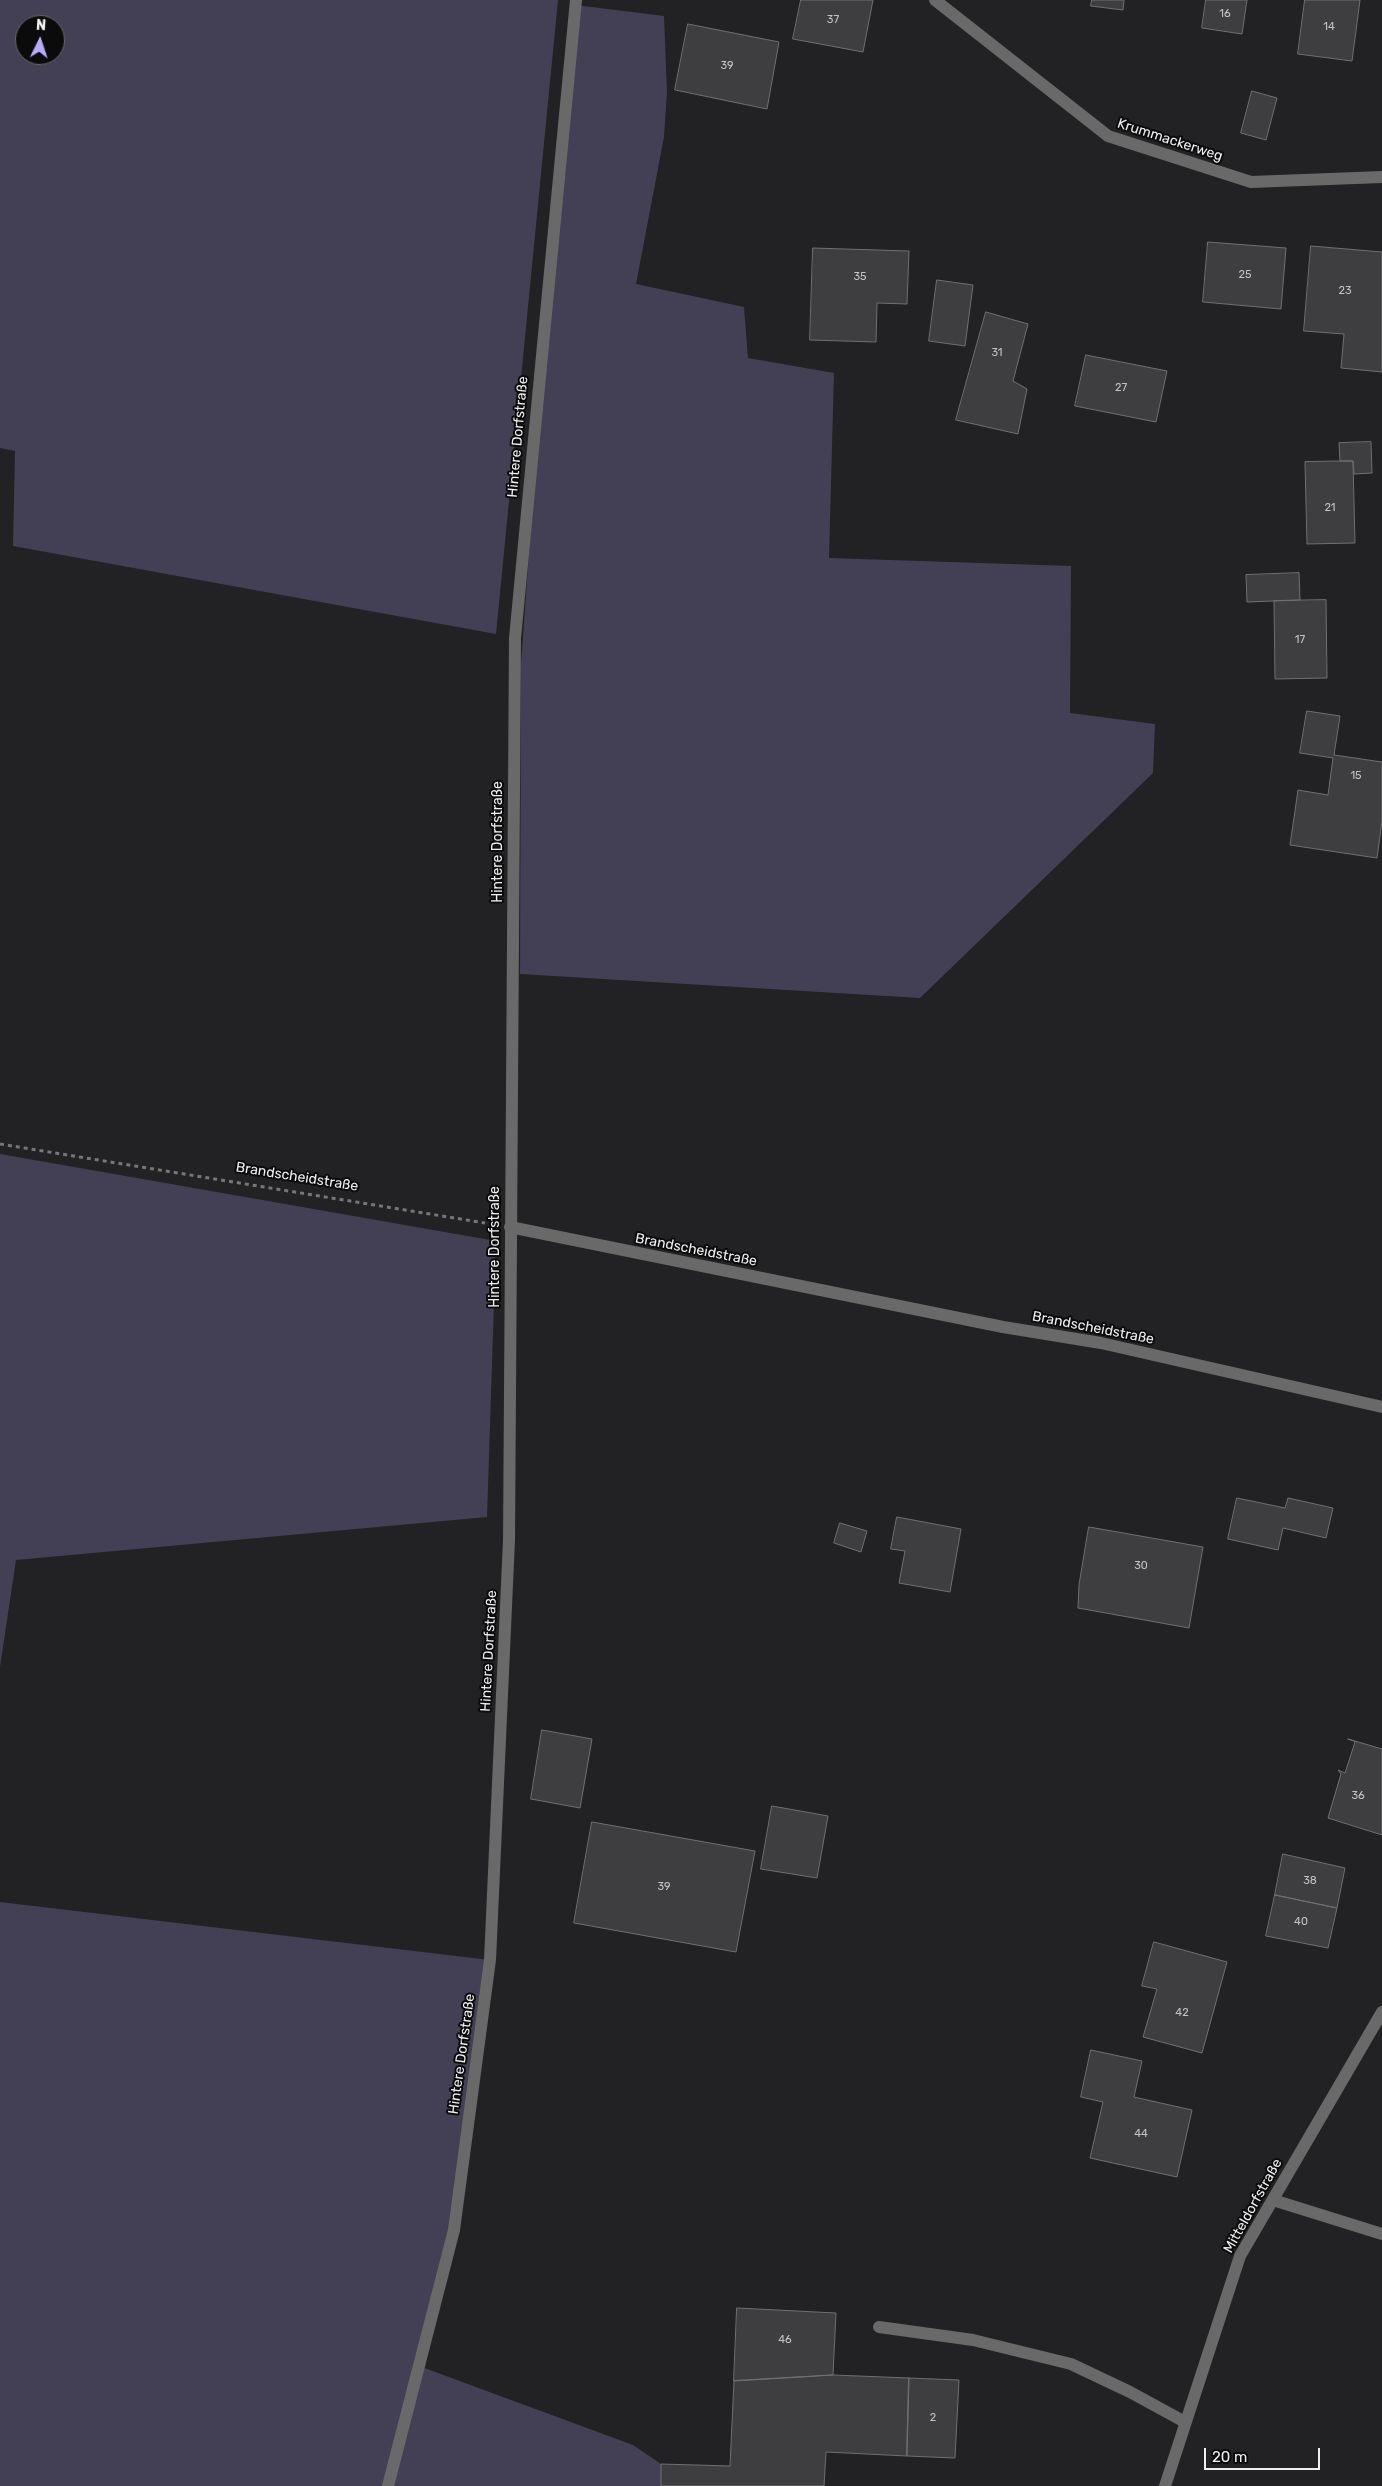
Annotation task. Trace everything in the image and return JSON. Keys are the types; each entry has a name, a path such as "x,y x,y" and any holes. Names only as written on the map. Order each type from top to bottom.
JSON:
{"street":[{"name":"Hintere Dorfstraße","path":"388,2486 454,2230 490,1960 509,1540 515,638 576,0"},
{"name":"Krummackerweg","path":"935,0 1108,136 1251,182 1382,177"},
{"name":"Brandscheidstraße","path":"510,1228 993,1325 1101,1343 1382,1407"},
{"name":"Mitteldorfstraße","path":"1165,2486 1240,2256 1382,2012"},
{"path":"1273,2200 1382,2234"},
{"path":"879,2327 973,2340 1071,2364 1130,2392 1185,2422"}],"path":[{"name":"Brandscheidstraße","path":"0,1144 510,1228"}],"shaded area":[{"path":"0,0 558,0 496,634 13,546 15,451 0,448"},
{"path":"575,5 664,16 667,92 664,137 636,284 744,307 748,358 834,373 829,558 1071,566 1070,713 1155,724 1153,773 920,998 520,974 521,664 551,248"},
{"path":"0,1154 496,1241 487,1517 16,1560 0,1667"},
{"path":"0,1902 490,1960 454,2230 419,2366 633,2445 661,2464 661,2486 0,2486"}],"building":[{"path":"801,0 873,0 863,52 793,39"},
{"path":"1092,0 1124,0 1123,10 1091,6"},
{"path":"1206,0 1247,0 1242,34 1202,28"},
{"path":"1305,0 1360,0 1352,61 1298,54"},
{"path":"688,24 779,42 767,109 675,90"},
{"path":"1252,91 1277,98 1266,140 1241,133"},
{"path":"1208,242 1286,248 1281,309 1203,302"},
{"path":"1311,246 1382,252 1382,372 1341,368 1344,334 1304,331"},
{"path":"813,248 909,251 907,304 877,303 876,342 810,340"},
{"path":"937,280 973,285 965,346 929,341"},
{"path":"986,312 1028,324 1013,381 1027,389 1018,434 956,420"},
{"path":"1086,355 1167,371 1156,422 1075,406"},
{"path":"1371,442 1372,473 1354,474 1353,461 1340,461 1339,443"},
{"path":"1353,461 1355,543 1307,544 1305,462"},
{"path":"1299,573 1300,600 1247,602 1246,575"},
{"path":"1326,600 1327,678 1275,679 1274,601"},
{"path":"1307,711 1340,716 1334,755 1382,762 1382,821 1377,858 1290,845 1298,790 1328,795 1333,758 1300,753"},
{"path":"1237,1498 1285,1508 1288,1498 1333,1508 1326,1538 1283,1528 1278,1550 1228,1539"},
{"path":"897,1517 961,1529 950,1592 899,1583 905,1551 891,1549"},
{"path":"840,1523 867,1531 861,1552 834,1543"},
{"path":"1089,1527 1203,1547 1189,1628 1078,1608 1079,1585"},
{"path":"542,1730 592,1739 580,1808 531,1799"},
{"path":"1348,1739 1382,1749 1382,1835 1328,1818 1341,1774 1338,1770 1345,1773 1355,1742"},
{"path":"772,1806 828,1816 817,1878 761,1869"},
{"path":"592,1822 755,1851 736,1952 574,1923"},
{"path":"1283,1854 1345,1868 1337,1908 1275,1895"},
{"path":"1275,1895 1337,1908 1328,1948 1266,1936"},
{"path":"1154,1942 1227,1962 1202,2053 1143,2037 1157,1989 1142,1986"},
{"path":"1091,2050 1142,2061 1134,2097 1192,2110 1177,2177 1090,2158 1103,2102 1081,2097"},
{"path":"737,2308 836,2313 833,2375 734,2381"},
{"path":"833,2375 909,2378 907,2456 826,2452 824,2486 661,2486 661,2464 730,2466 734,2381"},
{"path":"909,2378 959,2380 955,2458 907,2456"}]}
